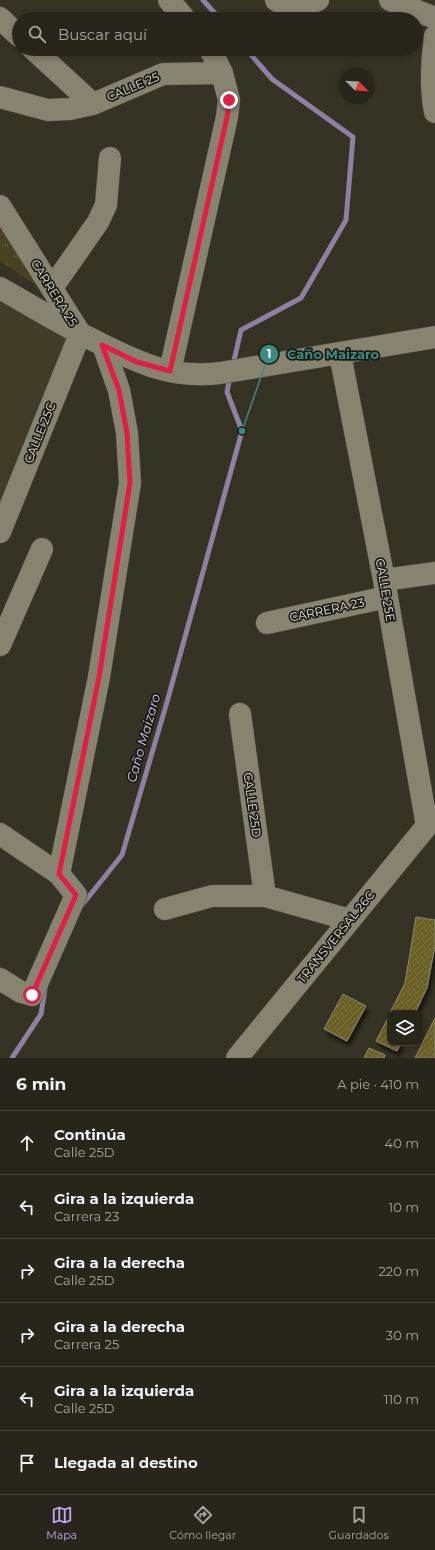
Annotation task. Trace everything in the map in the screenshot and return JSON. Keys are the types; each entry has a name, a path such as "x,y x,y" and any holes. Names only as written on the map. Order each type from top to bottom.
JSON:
{"street":[{"path":"169,0 179,12"},
{"path":"282,3 310,3 318,0"},
{"path":"390,0 420,12"},
{"path":"423,13 435,18"},
{"path":"0,18 12,29"},
{"path":"435,36 431,71 432,97 435,112"},
{"path":"41,56 93,104"},
{"path":"170,371 227,117 229,100 222,73 214,56"},
{"name":"CALLE 25","path":"0,97 48,110 70,108 93,104 162,74 222,73"},
{"path":"52,288 98,222 106,205 110,158"},
{"name":"CARRERA 25","path":"0,207 80,334 137,362 170,371 193,374 220,373 435,337"},
{"path":"0,288 80,334"},
{"name":"CALLE 25C","path":"0,532 80,334"},
{"path":"59,874 99,677 130,483 127,433 119,390 102,345"},
{"name":"CALLE 25E","path":"340,354 431,821"},
{"path":"0,645 5,618 42,549"},
{"name":"CARRERA 23","path":"267,623 386,589 435,573"},
{"name":"CALLE 25D","path":"240,714 265,896"},
{"name":"TRANSVERSAL 26C","path":"237,1058 431,821"},
{"path":"0,834 59,874 76,895 32,995 21,992 0,979"},
{"path":"165,909 212,896 265,896 350,920"}],"shaded area":[{"path":"0,294 70,336 0,504"}],"green space":[{"path":"0,222 53,297 0,261"}],"building":[{"path":"416,917 435,920 435,946 427,988 416,1010 392,1010 405,983"},
{"path":"343,994 366,1006 347,1041 324,1029"},
{"path":"435,1018 435,1058 415,1058 421,1046 423,1046 423,1042"},
{"path":"387,1020 387,1046 400,1046 397,1051 376,1041"},
{"path":"369,1048 385,1055 384,1058 364,1058"}],"waterway":[{"name":"Caño Maizaro","path":"203,0 214,12"},
{"name":"Caño Maizaro","path":"233,365 241,330 301,298 346,220 353,137 272,79 252,56"},
{"name":"Caño Maizaro","path":"82,905 122,855 167,702 242,431 227,392 230,377"},
{"name":"Caño Maizaro","path":"12,1058 41,1014 45,989"}],"place":[{"name":"Caño Maizaro","path":"242,431"}],"route":[{"path":"32,995 76,895 59,874 99,677 130,483 127,433 119,390 102,345 137,362 170,371 227,117 229,100"}]}
